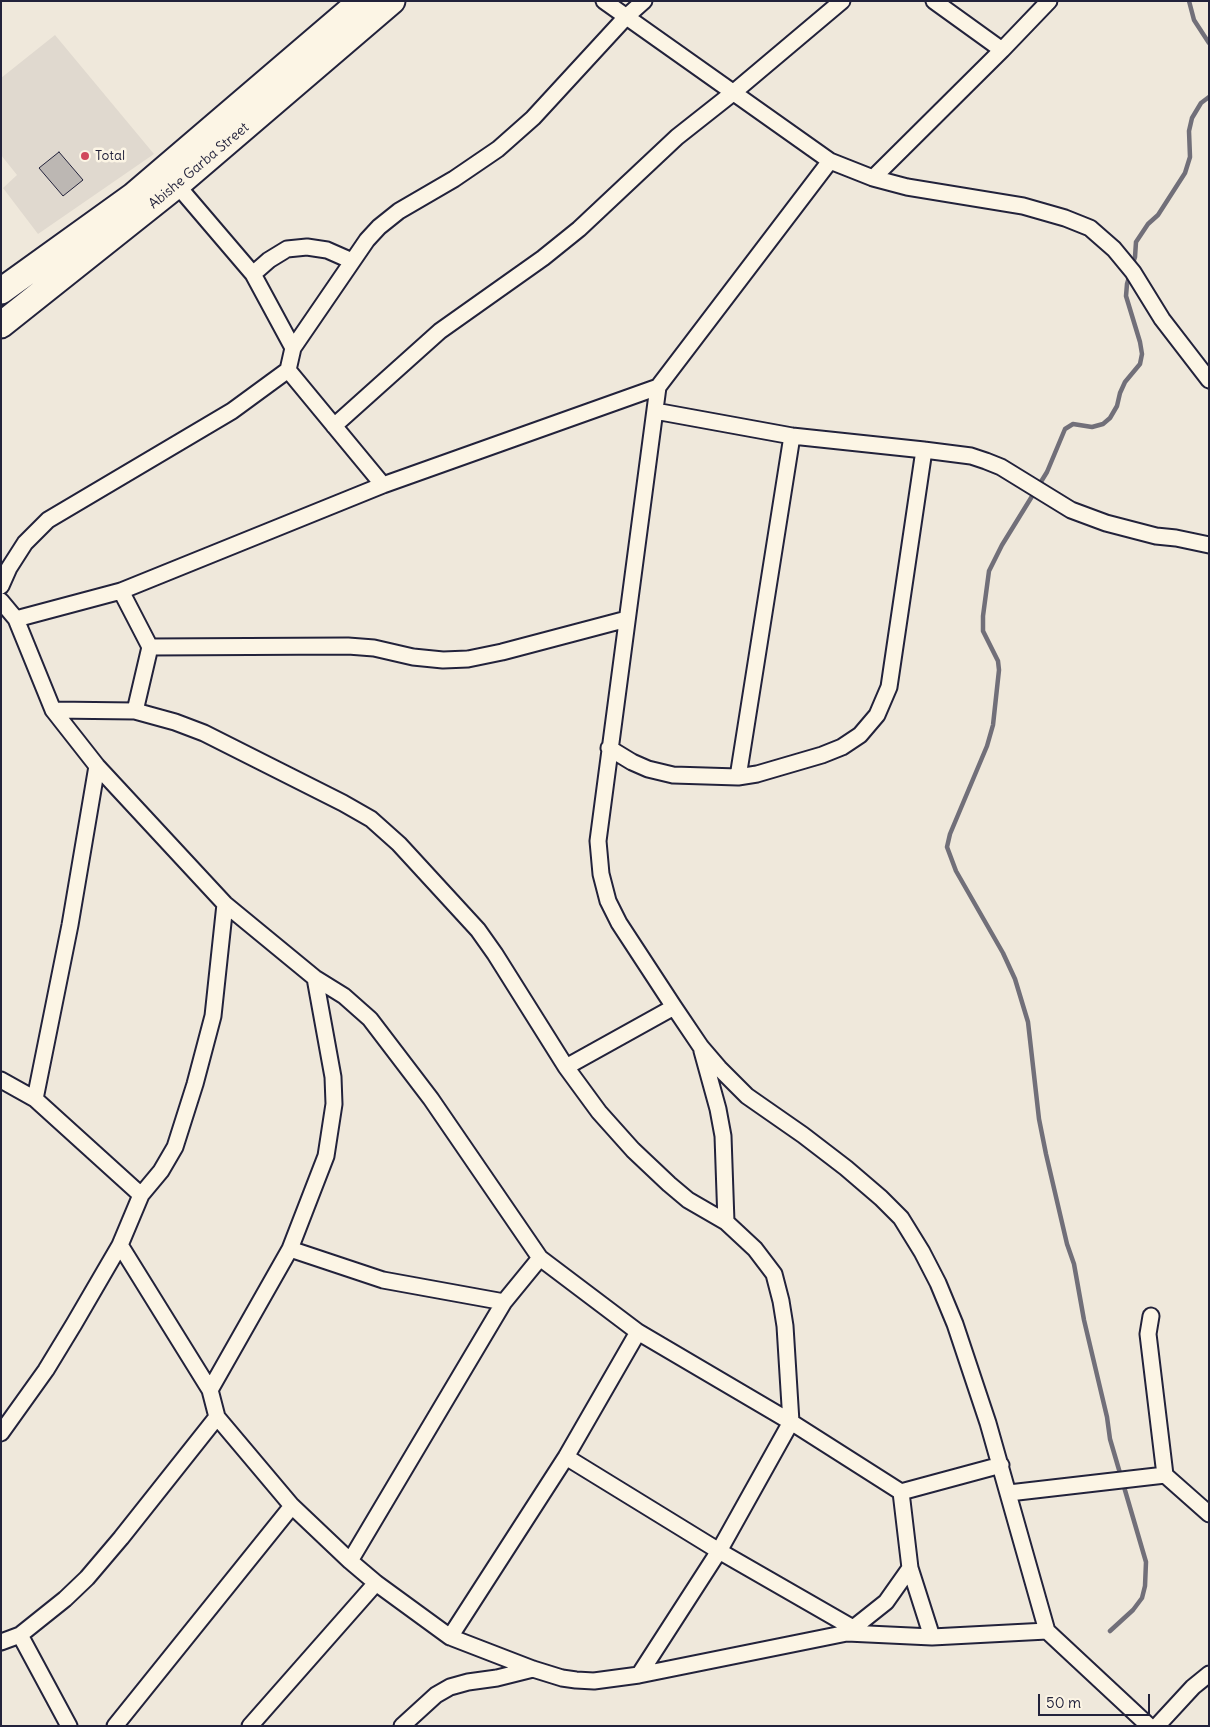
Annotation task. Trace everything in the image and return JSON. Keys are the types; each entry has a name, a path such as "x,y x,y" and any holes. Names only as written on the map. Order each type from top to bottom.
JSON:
{"highway":[{"name":"Abishe Garba Street","path":"1,325 68,257 138,204 361,1"},
{"name":"Abishe Garba Street","path":"138,204 177,185 392,1"},
{"name":"Abishe Garba Street","path":"1,291 68,257"}],"street":[{"path":"604,1 830,161 873,178 907,187 1024,206 1065,218 1090,228 1114,248 1133,272 1162,319 1209,380"},
{"path":"1,586 9,568 25,543 48,520 232,411 288,370 293,348 352,261 379,227 400,211 454,180 498,149 533,118 626,17 644,1"},
{"path":"334,426 440,331 579,229 653,158 842,1"},
{"path":"934,1 1002,50"},
{"path":"873,178 1049,1"},
{"path":"830,161 658,387 598,841 602,874 608,901 618,923 701,1047 747,1096 846,1168 882,1198 901,1218 938,1282 955,1324 1001,1465 1047,1631 1149,1726"},
{"path":"177,185 253,274 293,348"},
{"path":"253,274 269,260 287,249 307,247 327,250 352,261"},
{"path":"288,370 383,485"},
{"path":"16,619 121,591 383,485 658,387"},
{"path":"655,411 792,436 971,456 986,460 1014,474 1071,510 1106,524 1156,536 1209,545"},
{"path":"738,777 792,436"},
{"path":"609,748 648,769 673,774 738,777 757,774 822,755 842,747 860,735 878,715 889,687 924,450"},
{"path":"121,591 150,646 135,711"},
{"path":"1,601 16,619 53,710 96,766 225,904 315,978 344,996 370,1019 431,1099 540,1258 638,1332 791,1422 901,1492 1001,1465"},
{"path":"150,646 348,646 374,648 413,657 443,660 468,659 502,652 626,619"},
{"path":"53,710 135,711 176,722 343,803 371,819 399,844 478,930 566,1067 599,1112 640,1157 669,1184 688,1200 726,1222 755,1249 774,1274 785,1326 791,1422 719,1551 639,1675"},
{"path":"35,1099 70,925 96,766"},
{"path":"1,1434 46,1370 120,1245 141,1195 161,1171 175,1147 213,1016 225,904"},
{"path":"210,1390 290,1249 326,1156 334,1104 333,1077 315,978"},
{"path":"566,1067 674,1008"},
{"path":"701,1047 723,1136 726,1222"},
{"path":"1,1080 35,1099 141,1195"},
{"path":"120,1245 210,1390 217,1417 292,1506 350,1561 376,1583 450,1637 533,1669 576,1680 594,1681 639,1675 850,1631 932,1637 1047,1631"},
{"path":"290,1249 383,1280 504,1302"},
{"path":"350,1561 504,1302 540,1258"},
{"path":"1152,1316 1148,1334 1165,1475 1209,1514"},
{"path":"450,1637 566,1457 638,1332"},
{"path":"1,1642 20,1635 65,1599 87,1578 217,1417"},
{"path":"566,1457 850,1631"},
{"path":"1009,1493 1165,1475"},
{"path":"901,1492 910,1568 932,1637"},
{"path":"115,1726 292,1506"},
{"path":"850,1631 886,1602 910,1568"},
{"path":"250,1726 376,1583"},
{"path":"20,1635 69,1726"},
{"path":"402,1726 436,1695 450,1687 533,1669"},
{"path":"1156,1726 1193,1687 1209,1674"}],"shaded area":[{"path":"55,35 154,154 38,234 3,188 17,175 1,155 1,78"}],"building":[{"path":"59,152 83,180 63,196 39,168"}],"waterway":[{"path":"1189,1 1194,20 1209,43"},
{"path":"1132,266 1136,242 1148,224 1158,215 1185,173 1190,157 1189,131 1192,118 1201,103 1209,97"},
{"path":"1110,1631 1133,1610 1142,1598 1145,1586 1146,1562 1110,1439 1074,1264 1067,1244 1046,1154 1039,1119 1028,1022 1015,979 1003,953 956,871 947,847 950,834 987,746 993,725 999,670 998,661 983,631 989,571 1002,545 1047,472 1065,429 1073,424 1092,427 1103,424 1110,418 1117,406 1125,382 1140,364 1142,354 1140,342 1126,296 1130,274"}],"place":[{"name":"Total","path":"85,156"}]}
